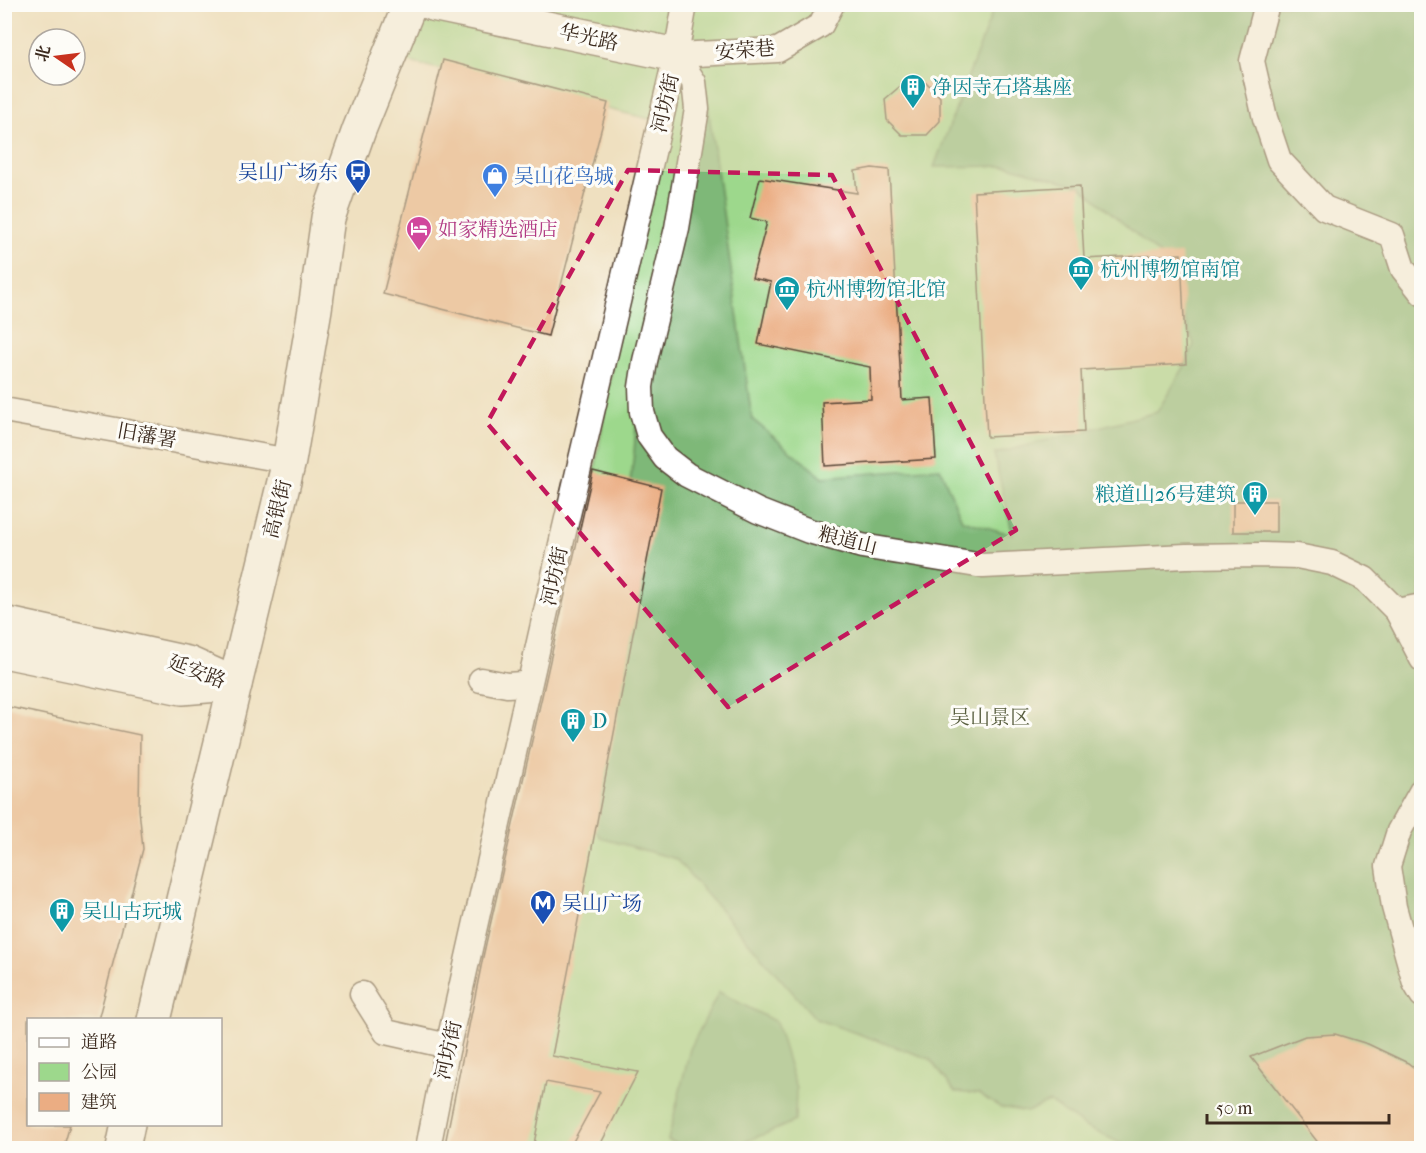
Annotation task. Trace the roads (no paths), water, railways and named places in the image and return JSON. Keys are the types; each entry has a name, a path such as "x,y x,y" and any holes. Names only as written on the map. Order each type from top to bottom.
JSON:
{"street":[{"name":"高银街","path":"154,1018 289,461 328,218 359,130 411,4"},
{"name":"华光路","path":"432,4 676,55"},
{"name":"河坊街","path":"428,1149 448,1046 562,540 676,55 685,4"},
{"name":"安荣巷","path":"676,55 778,50 821,25 832,4"},
{"path":"1266,4 1252,61 1265,118 1279,160 1324,207 1392,235 1403,269 1422,293"},
{"name":"粮道山","path":"676,55 694,82 697,109 677,228 645,361 641,387 642,412 649,436 665,458 687,475 758,511 809,531 861,546 983,566 1186,556 1297,556 1332,563 1365,579 1397,611 1422,659"},
{"name":"旧藩署","path":"4,410 289,461"},
{"path":"1397,611 1422,606"},
{"name":"延安路","path":"4,623 188,663 235,684"},
{"name":"延安路","path":"4,651 182,688 235,684"},
{"path":"481,680 507,685 522,684"},
{"path":"1422,790 1399,831 1388,866 1394,907 1415,983 1422,995"},
{"path":"362,994 386,1032 448,1046"},
{"path":"123,1149 128,1126"}],"place":[{"name":"净因寺石塔基座","path":"913,110"},
{"name":"吴山广场东","path":"358,195"},
{"name":"吴山花鸟城","path":"495,199"},
{"name":"如家精选酒店","path":"419,252"},
{"name":"杭州博物馆南馆","path":"1081,292"},
{"name":"杭州博物馆北馆","path":"787,312"},
{"name":"粮道山26号建筑","path":"1255,517"},
{"name":"D","path":"573,744"},
{"name":"吴山广场","path":"543,926"},
{"name":"吴山古玩城","path":"62,934"}],"park label":[{"name":"吴山景区","path":"990,717"}]}
